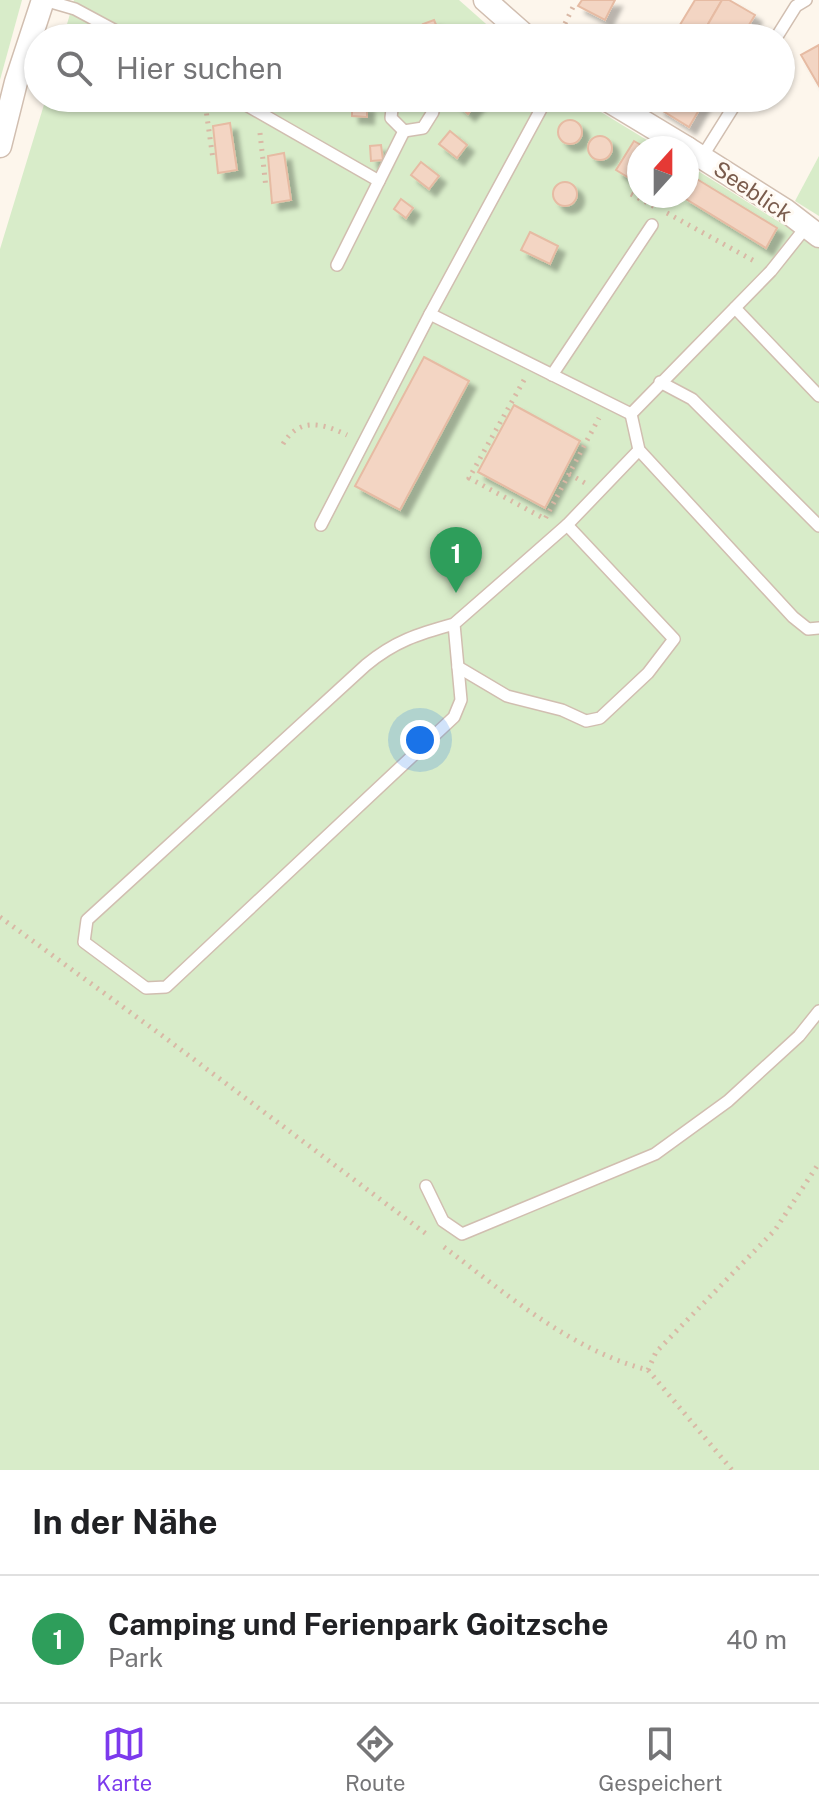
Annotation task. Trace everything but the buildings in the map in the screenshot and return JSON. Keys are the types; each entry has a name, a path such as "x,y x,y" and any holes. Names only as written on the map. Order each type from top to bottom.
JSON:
{"street":[{"path":"36,24 44,0"},
{"path":"485,0 512,24"},
{"path":"0,146 24,59"},
{"name":"Seeblick","path":"627,112 667,136"},
{"name":"Seeblick","path":"699,155 755,183 812,232"}],"lane":[{"path":"44,0 75,9 103,24"},
{"path":"785,24 796,6 806,0"},
{"path":"258,112 379,181"},
{"path":"392,112 391,118 404,131"},
{"path":"404,131 423,128 433,112"},
{"path":"321,525 539,112"},
{"path":"699,143 727,112"},
{"path":"337,265 404,131"},
{"path":"552,375 652,225"},
{"path":"631,414 812,232"},
{"path":"735,308 819,396"},
{"path":"430,314 631,414"},
{"path":"660,382 692,399 819,526"},
{"path":"631,414 639,450 793,617 814,628 819,639"},
{"path":"454,624 461,700 454,717 166,987 146,988 84,942 87,920 366,665 388,646 454,624 567,525 639,450"},
{"path":"458,667 507,696 562,710 586,721 600,718 656,662 674,639 567,525"},
{"path":"426,1186 443,1221 462,1234 655,1154 728,1101 799,1036 819,1011"}],"path":[{"path":"565,24 574,5"},
{"path":"206,112 213,159"},
{"path":"266,188 259,134 269,118"},
{"path":"662,210 771,271"},
{"path":"532,365 469,478 545,519 600,415"},
{"path":"283,444 289,434 308,424 324,426 363,443"},
{"path":"0,917 546,1324 630,1366 648,1370 732,1470"},
{"path":"648,1370 656,1352 775,1230 819,1163"}],"green space":[{"path":"0,0 22,0 0,80"},
{"path":"74,0 459,0 486,24 67,24"},
{"path":"42,112 601,112 640,136 627,136 627,208 699,208 699,172 819,247 819,1470 0,1470 0,249"},
{"path":"819,156 819,216 795,201"}],"place":[{"name":"Camping und Ferienpark Goitzsche","path":"456,593"}]}
